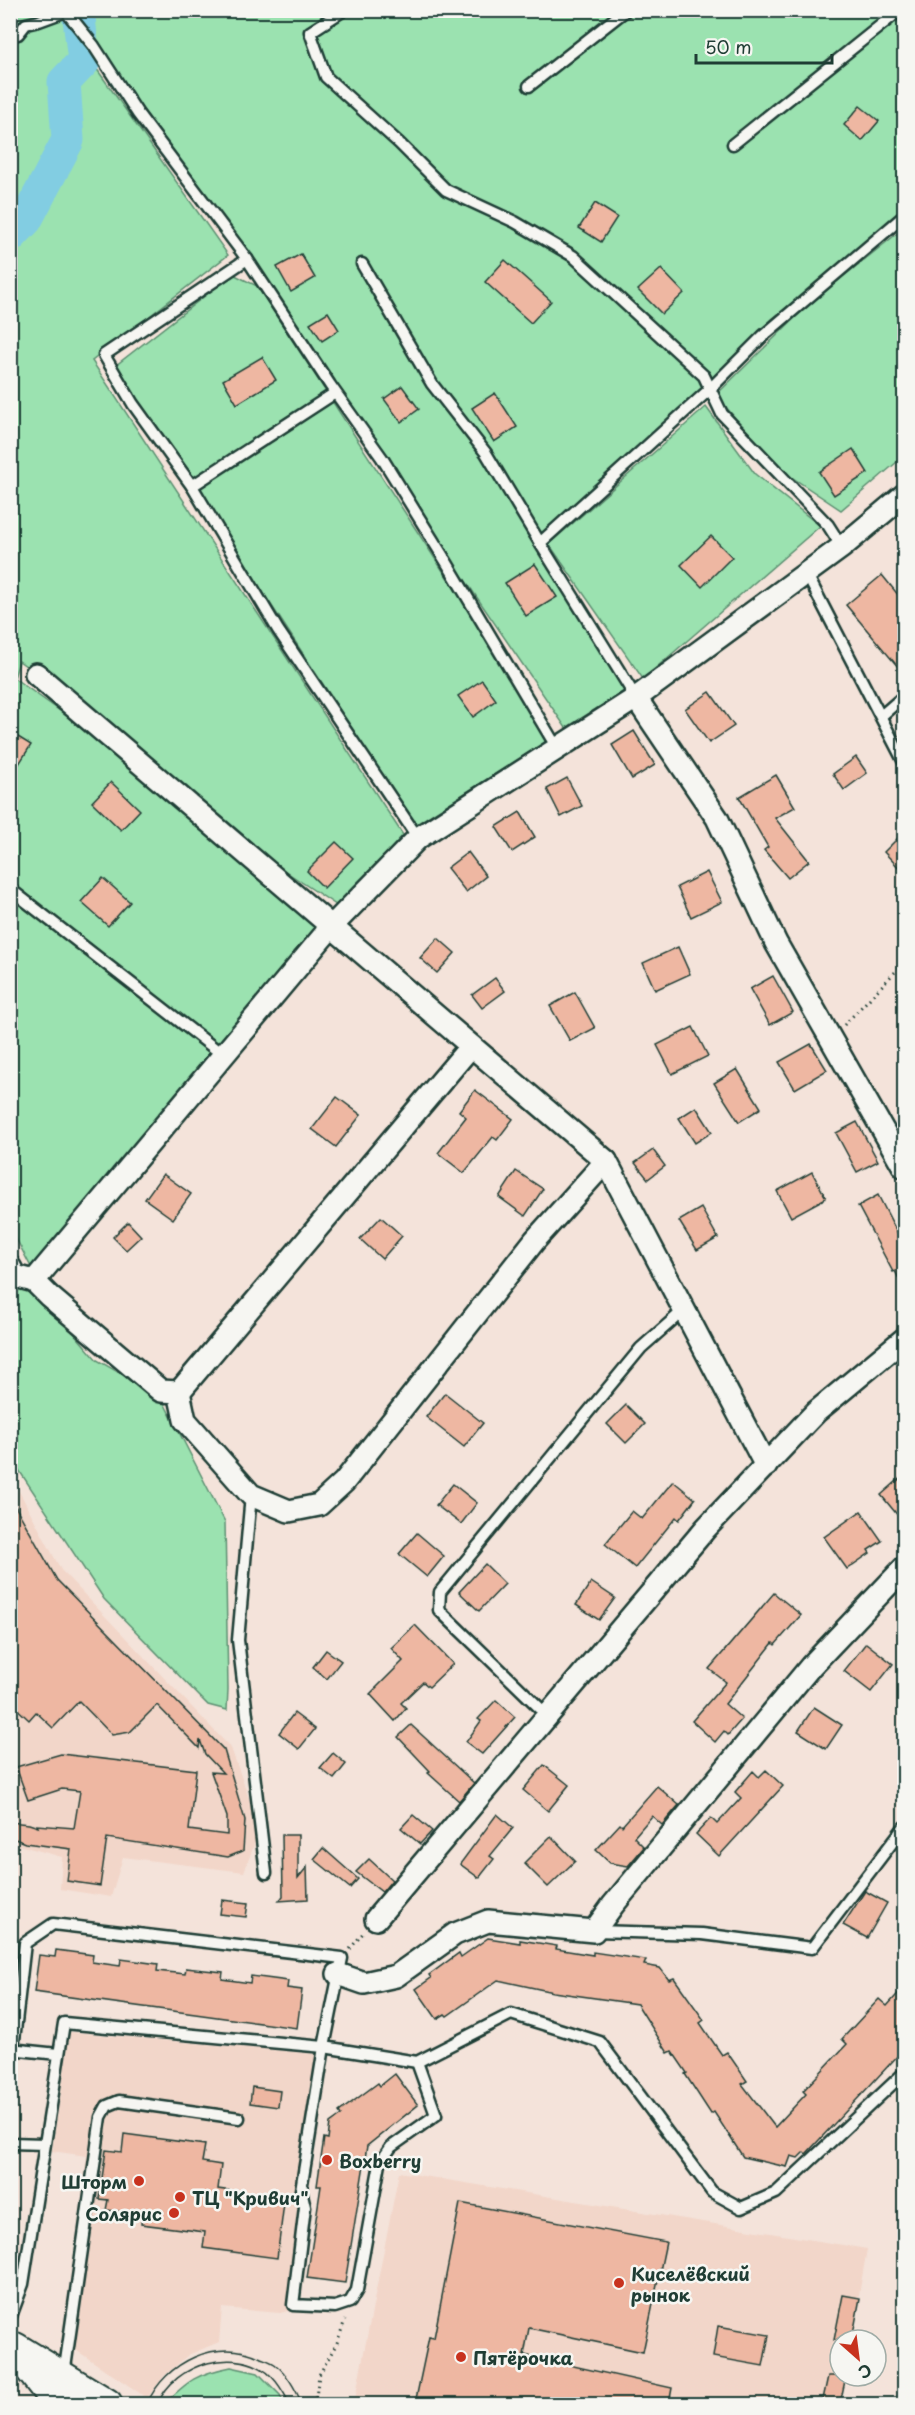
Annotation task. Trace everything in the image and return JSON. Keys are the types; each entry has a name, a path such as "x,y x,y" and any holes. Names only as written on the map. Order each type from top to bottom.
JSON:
{"street":[{"path":"34,1281 331,927 418,838 636,698 842,547 904,495"},
{"path":"36,674 606,1161 766,1466"},
{"path":"636,698 717,818 776,943 904,1167"},
{"path":"179,1392 471,1046"},
{"path":"179,1392 185,1419 251,1495 289,1511 319,1505 344,1482 535,1240 606,1161"},
{"path":"10,1267 15,1276 34,1281 161,1391 179,1392"},
{"path":"376,1918 706,1528 816,1412 904,1339"},
{"path":"340,1966 364,1983 396,1976 455,1934 488,1921 594,1931 811,1666 904,1568"},
{"path":"13,2346 61,2391 107,2404"}],"lane":[{"path":"344,10 310,32 326,76 446,190 516,222 573,256 704,376 722,414 828,525 842,547"},
{"path":"529,86 626,10"},
{"path":"733,144 900,10"},
{"path":"10,36 18,34 26,24 67,11 94,46 138,114 247,259 335,393 398,483 557,748"},
{"path":"540,543 711,388 763,336 904,216"},
{"path":"247,259 104,355 133,404 192,486 278,630 418,838"},
{"path":"362,264 432,384 486,453 636,698"},
{"path":"192,486 225,467 335,393"},
{"path":"806,573 904,762"},
{"path":"881,716 904,696"},
{"path":"10,889 223,1055"},
{"path":"547,1716 439,1611 440,1592 641,1348 684,1310"},
{"path":"251,1495 238,1640 266,1873"},
{"path":"594,1931 702,1934 812,1948 904,1827"},
{"path":"58,2054 12,2049 25,1943 53,1924 340,1966 324,2047 301,2190 305,2207 293,2305 335,2307 350,2302 357,2290 380,2163 391,2147 436,2115 417,2062"},
{"path":"10,2319 23,2284 64,2023 324,2047 417,2062 511,2014 600,2042 712,2192 741,2208 776,2193 904,2073"},
{"path":"61,2391 101,2117 107,2106 119,2101 239,2118"},
{"path":"10,2142 44,2144"}],"path":[{"path":"831,1038 904,965"},
{"path":"340,1966 376,1918"},
{"path":"315,2404 319,2375 337,2343 350,2302"}],"shaded area":[{"path":"10,1474 61,1570 231,1748 260,1829 244,1872 123,1857 111,1897 60,1889 62,1857 11,1843"},
{"path":"70,2032 316,2054 288,2311 280,2313 222,2308 219,2342 188,2355 164,2376 147,2398 64,2342 87,2156 52,2151"},
{"name":"Киселёвский рынок","path":"399,2172 867,2249 853,2328 828,2328 828,2388 842,2388 839,2404 354,2404"}],"green space":[{"path":"900,10 904,13 904,213 772,319 696,396 535,540 626,690 566,728 373,445 251,255 98,49 94,65 228,255 92,361 403,835 339,907 282,869 119,734 19,661 14,678 102,741 326,920 211,1065 31,1267 10,1227 10,11"},
{"path":"904,228 904,456 841,510 775,466 716,395 809,304"},
{"path":"233,274 257,286 552,738 415,825 115,366"},
{"path":"706,407 755,474 820,526 643,679 549,544"},
{"path":"10,1283 41,1295 97,1360 161,1397 225,1522 227,1710 208,1705 104,1599 11,1458"},
{"path":"231,2367 258,2373 280,2395 284,2404 164,2404 180,2389 201,2375"}],"building":[{"path":"860,106 879,121 862,141 844,125"},
{"path":"595,203 617,217 601,242 579,228"},
{"path":"301,254 315,278 291,292 277,267"},
{"path":"505,260 551,301 531,323 485,282"},
{"path":"661,269 684,293 662,314 638,290"},
{"path":"328,312 339,330 322,341 310,323"},
{"path":"262,357 276,380 237,404 223,380"},
{"path":"402,386 419,409 401,422 384,399"},
{"path":"495,393 517,427 494,442 472,408"},
{"path":"853,449 868,473 834,495 819,472"},
{"path":"711,536 732,557 702,587 681,565"},
{"path":"535,564 557,597 526,616 505,583"},
{"path":"882,575 904,602 904,674 846,605"},
{"path":"482,680 496,700 473,717 458,696"},
{"path":"710,692 734,726 709,743 685,709"},
{"path":"634,731 655,765 632,779 612,745"},
{"path":"10,732 31,745 10,778"},
{"path":"856,757 867,773 844,790 833,774"},
{"path":"776,775 795,807 775,818 809,861 788,878 764,850 768,847 739,797"},
{"path":"567,778 582,806 561,817 547,789"},
{"path":"111,782 140,810 121,830 92,802"},
{"path":"520,812 535,837 512,852 496,827"},
{"path":"904,832 904,873 884,852"},
{"path":"336,842 353,858 324,888 307,871"},
{"path":"468,852 486,876 466,892 447,868"},
{"path":"707,872 722,902 691,917 677,887"},
{"path":"103,878 130,902 108,926 81,902"},
{"path":"438,938 455,953 437,973 420,958"},
{"path":"678,947 690,974 655,990 643,963"},
{"path":"773,976 793,1012 770,1025 750,989"},
{"path":"495,978 505,991 482,1008 472,995"},
{"path":"575,992 595,1028 570,1041 550,1006"},
{"path":"693,1027 708,1056 672,1074 657,1045"},
{"path":"811,1044 827,1070 795,1089 779,1062"},
{"path":"737,1069 761,1108 739,1122 714,1083"},
{"path":"475,1090 513,1119 497,1140 493,1137 464,1173 438,1153 466,1117 459,1111"},
{"path":"337,1097 361,1115 336,1147 312,1129"},
{"path":"696,1107 712,1132 695,1143 679,1118"},
{"path":"857,1122 878,1161 857,1172 836,1133"},
{"path":"653,1150 665,1166 648,1179 635,1163"},
{"path":"516,1171 543,1189 525,1216 499,1197"},
{"path":"812,1172 826,1198 791,1217 777,1191"},
{"path":"163,1174 191,1194 173,1219 145,1199"},
{"path":"878,1195 899,1236 904,1234 904,1289 858,1206"},
{"path":"701,1208 718,1238 697,1250 679,1221"},
{"path":"381,1217 402,1236 382,1259 360,1239"},
{"path":"128,1222 141,1236 126,1250 113,1237"},
{"path":"445,1393 483,1423 464,1447 426,1417"},
{"path":"626,1405 645,1424 626,1443 607,1424"},
{"path":"904,1475 904,1523 881,1495"},
{"path":"673,1481 695,1499 679,1520 676,1517 635,1568 605,1544 632,1511 642,1519"},
{"path":"453,1484 477,1503 461,1524 436,1505"},
{"path":"10,1497 57,1580 224,1750 245,1820 243,1851 228,1857 107,1838 100,1886 67,1881 71,1849 25,1843 10,1837 10,1822 38,1827 37,1825 74,1828 80,1791 62,1789 28,1800 16,1767 61,1754 196,1770 189,1830 227,1835 227,1817 211,1772 223,1773 205,1754 200,1740 199,1748 157,1705 130,1732 112,1735 79,1701 53,1728 36,1712 29,1720 10,1702"},
{"path":"861,1511 882,1541 868,1550 870,1553 847,1569 824,1537"},
{"path":"417,1533 444,1556 427,1577 399,1554"},
{"path":"485,1564 505,1584 479,1611 459,1592"},
{"path":"591,1582 615,1598 599,1620 576,1605"},
{"path":"774,1593 801,1615 775,1645 773,1643 725,1704 742,1719 728,1735 724,1731 715,1742 692,1721 726,1682 709,1669"},
{"path":"415,1625 453,1664 429,1687 423,1682 401,1703 406,1708 395,1721 370,1694 403,1661 391,1648"},
{"path":"866,1643 893,1664 871,1692 844,1671"},
{"path":"326,1650 341,1661 327,1679 313,1667"},
{"path":"496,1700 515,1717 482,1754 466,1742 481,1721 478,1719"},
{"path":"814,1707 842,1725 826,1749 798,1731"},
{"path":"294,1713 315,1729 299,1749 279,1733"},
{"path":"411,1725 474,1783 459,1801 428,1773 430,1771 398,1737"},
{"path":"333,1753 346,1764 334,1779 320,1768"},
{"path":"544,1765 569,1785 548,1811 523,1790"},
{"path":"766,1770 783,1786 719,1856 696,1834 711,1818 717,1824 741,1798 735,1792 753,1771 759,1777"},
{"path":"657,1786 679,1805 662,1825 652,1816 634,1837 644,1847 628,1866 610,1863 596,1850 620,1824 622,1826"},
{"path":"497,1814 513,1828 490,1856 494,1859 479,1878 460,1864"},
{"path":"413,1815 432,1831 420,1844 401,1828"},
{"path":"282,1835 298,1835 298,1878 307,1867 308,1899 279,1901 283,1896"},
{"path":"551,1836 575,1861 548,1887 524,1863"},
{"path":"323,1848 358,1879 350,1888 314,1859"},
{"path":"369,1859 392,1880 382,1892 356,1872"},
{"path":"865,1891 887,1903 867,1938 843,1925"},
{"path":"222,1900 248,1903 246,1917 220,1914"},
{"path":"488,1938 520,1943 520,1940 593,1955 593,1952 646,1960 644,1965 660,1968 669,1980 674,1978 704,2020 700,2023 722,2055 727,2052 747,2081 742,2084 775,2127 806,2094 803,2091 847,2044 842,2039 879,1999 887,2006 904,1987 904,2049 806,2154 804,2152 798,2158 791,2156 787,2167 743,2157 714,2112 711,2114 672,2051 668,2053 637,2004 553,1992 498,1980 447,2016 445,2014 437,2019 416,1989 431,1978 429,1975 459,1953 461,1957"},
{"path":"56,1950 93,1955 92,1962 120,1966 121,1959 158,1964 157,1971 185,1974 186,1968 223,1972 222,1979 250,1983 251,1976 288,1981 287,1988 302,1990 297,2028 34,1992 39,1955 55,1957"},
{"path":"395,2074 418,2105 367,2146 345,2283 307,2278 321,2186 317,2186 324,2138 328,2139 330,2123 341,2115 339,2112 378,2083 380,2086"},
{"path":"252,2087 280,2091 278,2107 250,2103"},
{"name":"ТЦ \"Кривич\"","path":"124,2134 205,2145 202,2162 221,2165 218,2189 260,2195 259,2200 284,2203 277,2258 203,2248 205,2232 141,2224 142,2214 106,2210 108,2200 99,2199 106,2150 122,2152"},
{"path":"460,2203 666,2242 643,2352 529,2328 524,2355 672,2388 669,2404 444,2404 416,2399 429,2337 434,2338"},
{"path":"843,2295 860,2298 854,2328 836,2328"},
{"path":"718,2326 769,2335 763,2366 713,2357"},
{"path":"828,2376 828,2388 843,2388 840,2404 822,2404"}],"waterway":[{"path":"10,237 26,220 68,140 64,82 84,61 78,10"}],"tram line":[{"path":"147,2404 155,2389 180,2365 195,2357 228,2350 244,2352 275,2365 289,2379 302,2404"},
{"path":"158,2404 166,2390 178,2378 192,2369 226,2360 259,2367 275,2380 290,2404"}],"place":[{"name":"Boxberry","path":"327,2160"},
{"name":"Шторм","path":"139,2181"},
{"name":"ТЦ \"Кривич\"","path":"180,2197"},
{"name":"Солярис","path":"174,2213"},
{"name":"Киселёвский рынок","path":"619,2283"},
{"name":"Пятёрочка","path":"461,2357"}]}
